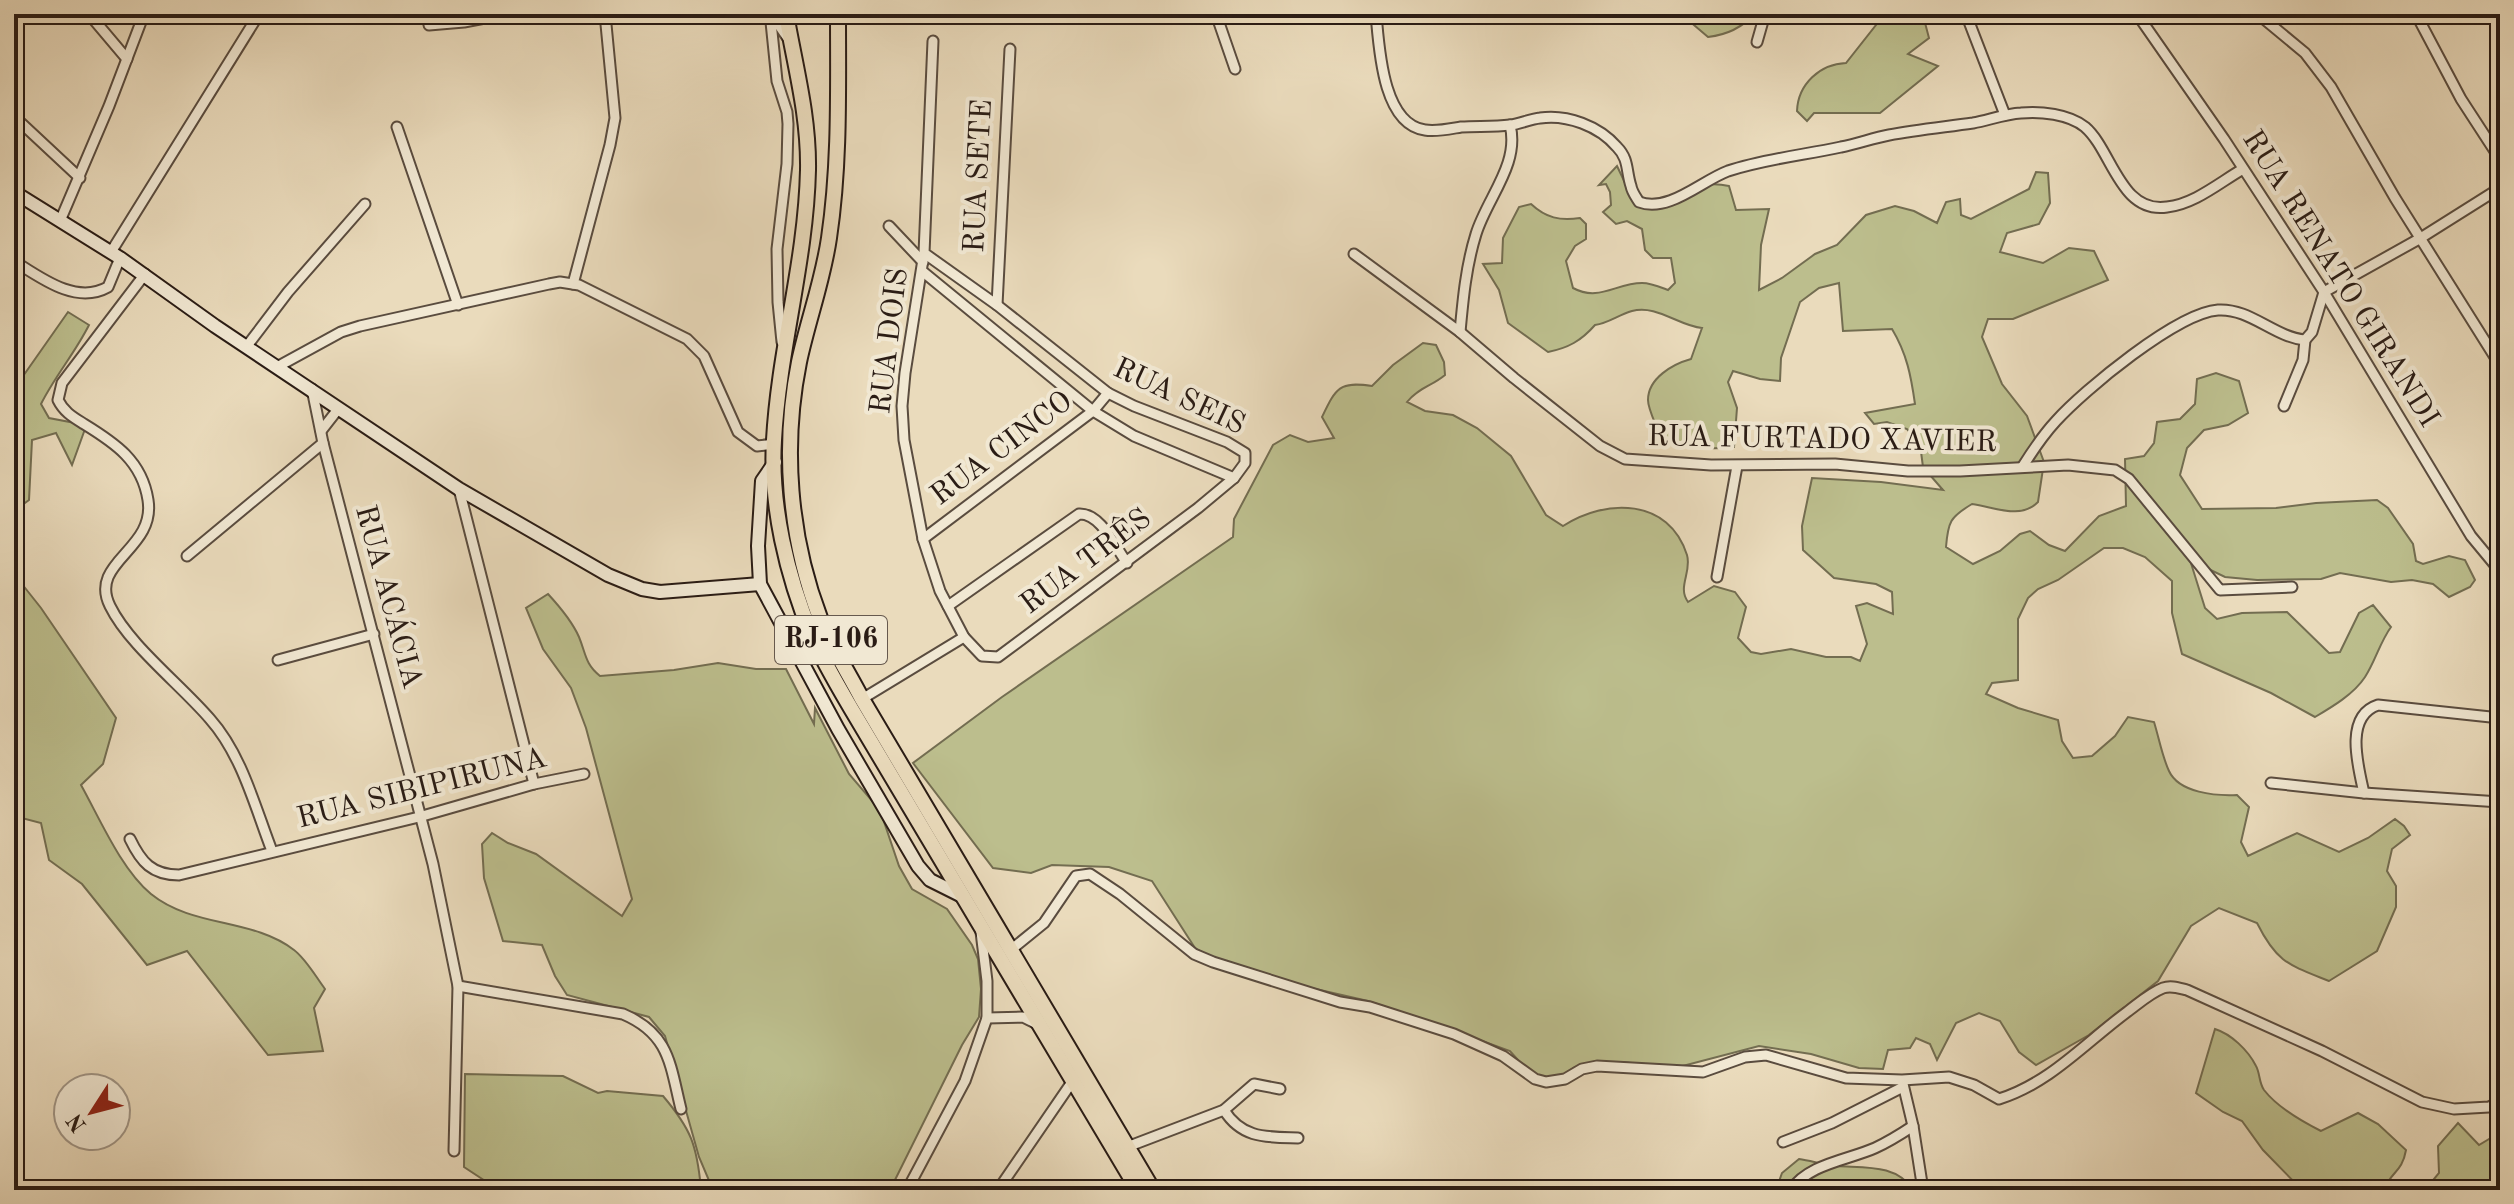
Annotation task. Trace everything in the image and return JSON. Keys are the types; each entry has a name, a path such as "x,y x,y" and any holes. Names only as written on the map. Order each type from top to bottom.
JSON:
{"highway":[{"path":"793,14 806,80 813,142 808,168"},
{"path":"829,14 827,196 831,226"},
{"name":"RJ-106","path":"838,14 836,176 831,226 794,388 790,468 795,522 808,580 820,619 862,699 1153,1190"},
{"name":"RJ-106","path":"777,17 791,43 802,87 808,168 802,247 774,444 778,512 787,558 812,636 852,710 1138,1190"}],"main road":[{"path":"14,192 145,274 459,489 608,575 642,589 681,592 760,584"},
{"path":"775,462 762,481 758,546 760,584 838,729 918,866 930,880 960,895"}],"street":[{"path":"89,14 127,59"},
{"path":"60,221 144,14"},
{"path":"14,261 48,284 91,293 108,287 115,255 259,14"},
{"path":"429,25 506,14"},
{"path":"573,284 615,118 605,14"},
{"path":"1216,14 1235,69"},
{"path":"1376,14 1382,74 1391,98 1402,116 1414,127 1436,130 1510,125 1559,117 1591,128 1613,142 1627,161 1631,186 1639,202 1655,206 1741,168 1890,135 2038,112 2077,121 2096,140 2128,192 2154,206 2167,208 2187,201 2243,169"},
{"path":"1757,42 1765,14"},
{"path":"1966,14 2005,115"},
{"name":"RUA RENATO GIRANDI","path":"2137,14 2324,292 2471,536 2500,571"},
{"path":"2258,14 2305,53 2331,87 2419,239 2500,365"},
{"path":"2416,14 2461,99 2500,159"},
{"path":"777,17 774,66 788,124 777,265 784,357"},
{"name":"RUA DOIS","path":"933,41 923,262 902,406 904,440 923,539 948,606 964,637"},
{"name":"RUA SETE","path":"997,305 1010,49"},
{"path":"20,122 80,178"},
{"path":"1460,332 1465,284 1476,233 1511,153 1513,137 1510,125"},
{"path":"397,127 458,305"},
{"path":"2284,406 2303,360 2305,340 2312,332 2324,292 2419,239 2500,188"},
{"path":"247,346 295,283 365,204"},
{"name":"RUA SEIS","path":"889,226 923,262 1093,411 1134,436 1234,478 1245,463 1245,453 1241,448 1108,393 997,305 923,262"},
{"name":"RUA FURTADO XAVIER","path":"1354,254 1460,332 1611,453 1639,462 1737,466 1835,464 1921,471 2068,465 2115,470 2138,489 2220,590 2292,587"},
{"name":"RUA SIBIPIRUNA","path":"145,274 62,383 58,400 68,413 116,444 134,462 141,476 149,503 146,527 109,573 105,583 106,597 133,638 212,721 228,744 272,851"},
{"path":"277,367 351,328 549,284 573,284 687,339 704,356 738,432 757,446 774,444"},
{"name":"RUA FURTADO XAVIER","path":"2023,466 2058,419 2094,386 2147,346 2199,315 2217,310 2231,311 2285,335 2305,340"},
{"name":"RUA ACÁCIA","path":"312,389 323,443 439,892 458,986 454,1151"},
{"name":"RUA CINCO","path":"923,539 1093,411 1108,393"},
{"path":"321,431 339,408"},
{"path":"187,556 323,443"},
{"path":"1717,577 1737,466"},
{"name":"RUA TRÊS","path":"964,637 982,656 998,657 1127,563 1234,478"},
{"path":"459,489 534,784"},
{"path":"948,606 1079,514 1091,516 1098,522 1127,563"},
{"path":"278,660 374,634"},
{"path":"862,699 964,637"},
{"path":"2364,793 2357,748 2357,724 2369,708 2378,705 2500,718"},
{"name":"RUA SIBIPIRUNA","path":"130,839 142,861 155,872 179,875 584,774"},
{"path":"2271,783 2500,802"},
{"path":"1012,949 1044,923 1076,876 1090,874 1194,954 1265,980 1340,1002 1370,1007 1454,1034 1503,1056 1535,1079 1546,1082 1565,1079 1582,1069 1597,1066 1703,1072 1745,1057 1766,1055 1846,1078 1903,1084 1949,1077 1963,1080 1999,1099 2020,1092 2044,1078 2149,996 2170,986 2187,990 2322,1051 2422,1102 2454,1109 2489,1107 2500,1102"},
{"path":"907,1190 965,1081 987,1018 987,981 980,925"},
{"path":"458,986 623,1014 638,1020 662,1042 681,1109"},
{"path":"987,1018 1023,1017 1040,1025"},
{"path":"998,1190 1072,1082"},
{"path":"1127,1147 1224,1110 1254,1084 1280,1089"},
{"path":"1903,1084 1923,1190"},
{"path":"1783,1142 1832,1123 1903,1084"},
{"path":"1224,1110 1236,1126 1248,1132 1266,1137 1298,1138"},
{"path":"1791,1190 1814,1171 1873,1149 1913,1126"},
{"path":"212,1190 280,1190"}],"green space":[{"path":"1681,14 1754,14 1733,30 1708,37"},
{"path":"1924,19 1929,38 1908,54 1938,66 1880,113 1814,113 1807,121 1797,111 1801,92 1812,77 1828,67 1846,63 1880,20"},
{"path":"1617,166 1627,187 1653,204 1690,188 1718,184 1729,186 1736,210 1769,209 1761,245 1759,290 1815,254 1837,245 1866,215 1895,206 1914,211 1937,223 1946,202 1960,199 1961,215 1971,219 2029,189 2036,172 2048,173 2050,203 2039,224 2007,233 2000,252 2043,263 2069,248 2094,251 2108,280 2013,319 1988,319 1982,337 2002,384 2027,416 2044,462 2038,502 2031,507 2007,511 1972,504 1952,521 1946,547 1973,564 2000,551 2020,534 2030,531 2049,545 2065,551 2099,516 2126,506 2125,459 2144,456 2154,443 2157,422 2180,419 2195,404 2197,379 2216,373 2239,381 2248,413 2228,425 2204,430 2187,448 2180,475 2202,509 2276,508 2377,500 2388,508 2413,544 2416,561 2423,564 2449,556 2465,560 2475,580 2470,587 2449,597 2433,584 2412,580 2391,582 2340,573 2321,579 2225,577 2190,560 2205,608 2217,619 2242,613 2287,612 2329,653 2340,652 2359,613 2373,605 2391,627 2369,671 2355,689 2315,717 2271,693 2182,654 2172,613 2172,581 2145,557 2123,548 2104,548 2028,598 2018,619 2018,680 1992,683 1986,694 2058,720 2062,741 2073,758 2092,756 2115,736 2128,717 2154,722 2164,759 2174,778 2199,792 2237,795 2249,807 2241,842 2248,856 2297,833 2339,852 2368,838 2395,819 2410,835 2392,849 2387,871 2396,886 2396,907 2377,951 2329,981 2304,971 2278,955 2257,923 2219,908 2191,926 2158,981 2089,1035 2036,1065 2019,1052 2000,1021 1979,1013 1956,1023 1937,1060 1930,1044 1916,1038 1910,1048 1888,1050 1883,1069 1859,1068 1811,1054 1759,1046 1675,1068 1622,1062 1575,1067 1555,1080 1529,1072 1510,1051 1419,1018 1368,1001 1285,982 1209,956 1195,948 1152,881 1109,867 1052,865 1031,873 993,868 913,763 1002,697 1233,537 1234,519 1273,445 1290,435 1308,442 1334,438 1322,417 1335,393 1345,386 1372,386 1393,365 1423,343 1436,345 1444,362 1445,375 1407,402 1425,411 1453,415 1477,428 1511,456 1546,515 1563,526 1580,517 1616,508 1651,513 1666,522 1678,536 1687,555 1684,591 1688,602 1714,586 1735,592 1746,607 1738,638 1751,652 1761,654 1791,649 1860,661 1867,644 1856,606 1867,603 1893,614 1892,592 1876,584 1834,578 1803,550 1802,526 1812,478 1943,490 1923,467 1920,444 1907,429 1887,422 1874,424 1865,413 1915,404 1908,365 1897,338 1892,329 1843,331 1839,283 1819,288 1800,302 1781,358 1780,381 1733,371 1728,382 1737,408 1734,447 1696,447 1660,436 1649,408 1649,392 1663,373 1691,359 1702,328 1650,310 1632,311 1595,325 1574,343 1548,352 1508,323 1499,290 1483,264 1502,263 1503,238 1519,207 1531,204 1548,215 1560,219 1580,218 1586,224 1586,239 1575,246 1566,261 1573,288 1599,293 1642,283 1668,290 1675,283 1671,258 1653,258 1645,250 1642,229 1627,221 1616,224 1603,212 1611,205 1610,192 1606,184 1599,185"},
{"path":"68,312 89,325 41,404 49,418 75,423 85,429 72,465 56,433 32,440 29,500 14,511 14,389"},
{"path":"14,574 116,718 103,764 81,785 130,871 151,894 168,905 185,913 260,933 294,950 325,989 314,1008 323,1051 268,1055 187,951 147,965 82,884 49,860 41,823 14,816"},
{"path":"548,594 573,625 589,663 600,676 718,663 756,669 786,669 814,724 815,708 849,774 880,810 899,866 912,889 947,909 972,945 978,959 981,989 979,1017 890,1190 713,1190 699,1157 665,1036 649,1017 567,995 542,945 503,941 484,878 482,844 492,833 536,854 622,916 632,899 586,728 571,688 543,649 526,608"},
{"path":"2215,1029 2244,1049 2256,1066 2264,1090 2276,1103 2298,1118 2321,1131 2358,1113 2378,1124 2406,1150 2402,1163 2384,1190 2302,1190 2263,1150 2242,1121 2196,1093"},
{"path":"465,1074 563,1076 598,1093 607,1091 663,1096 691,1138 701,1189 657,1185 632,1190 499,1190 464,1167"},
{"path":"2500,1111 2500,1190 2425,1190 2439,1173 2438,1146 2458,1123 2479,1145 2494,1136 2496,1115"},
{"path":"1799,1159 1880,1169 1898,1176 1913,1190 1776,1190 1782,1173"}]}
